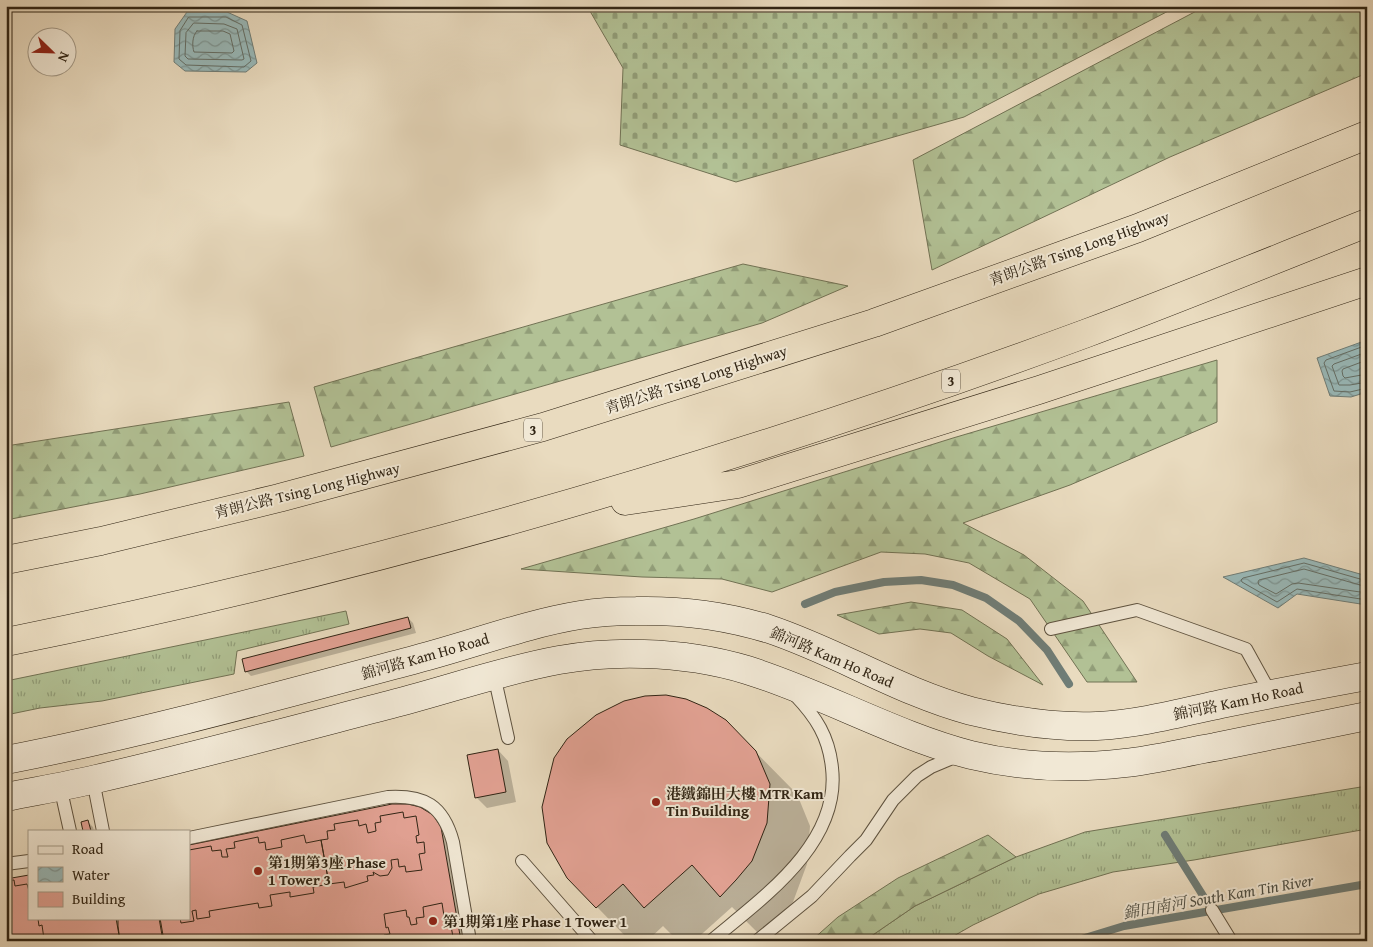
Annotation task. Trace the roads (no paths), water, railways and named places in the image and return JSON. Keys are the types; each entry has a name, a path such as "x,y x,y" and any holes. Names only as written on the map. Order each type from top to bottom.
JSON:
{"highway":[{"name":"青朗公路 Tsing Long Highway","path":"6,560 101,541 279,498 542,427 874,323 1138,228 1367,135"},
{"name":"3","path":"6,642 113,621 302,576 528,515 719,458 912,395 1095,330 1367,223"},
{"path":"528,515 738,484 1039,390 1367,281"}],"main road":[{"name":"錦河路 Kam Ho Road","path":"6,760 84,744 226,710 419,659 526,627 580,615 606,612 639,610 735,620 798,640 931,699 1013,720 1055,726 1098,726 1137,722 1367,676"},
{"path":"6,797 93,780 432,694 494,675 585,656 639,654 693,658 746,670 913,735 970,754 1030,765 1070,766 1126,763 1367,716"}],"lane":[{"path":"1051,629 1137,610 1246,649 1271,694"},
{"path":"494,675 508,738"},
{"path":"711,941 770,891 804,855 817,836 830,807 833,775 831,758 823,733 810,711 793,693 773,679"},
{"path":"758,941 812,896 844,863 866,840 893,800 917,776 931,767 950,759 970,754"},
{"path":"93,780 103,830"},
{"path":"60,786 70,830"},
{"path":"191,838 388,797 404,796 420,799 442,815 449,827 470,941"},
{"path":"6,864 28,861"},
{"path":"522,862 592,941"},
{"path":"1212,910 1230,941"}],"water":[{"path":"187,12 227,12 247,21 257,63 246,72 185,71 174,62 175,29"},
{"path":"1367,340 1367,392 1351,397 1330,396 1317,358"},
{"path":"1304,558 1367,576 1367,605 1297,594 1278,608 1223,577"}],"waterway":[{"path":"805,604 835,592 884,582 921,580 953,585 986,598 1019,621 1047,650 1069,684"},
{"path":"1165,835 1212,910"},
{"name":"錦田南河 South Kam Tin River","path":"1075,941 1124,926 1367,884"}],"place":[{"name":"港鐵錦田大樓 MTR Kam Tin Building","path":"656,802"},
{"name":"第1期第3座 Phase 1 Tower 3","path":"258,871"},
{"name":"第1期第1座 Phase 1 Tower 1","path":"433,921"}]}
